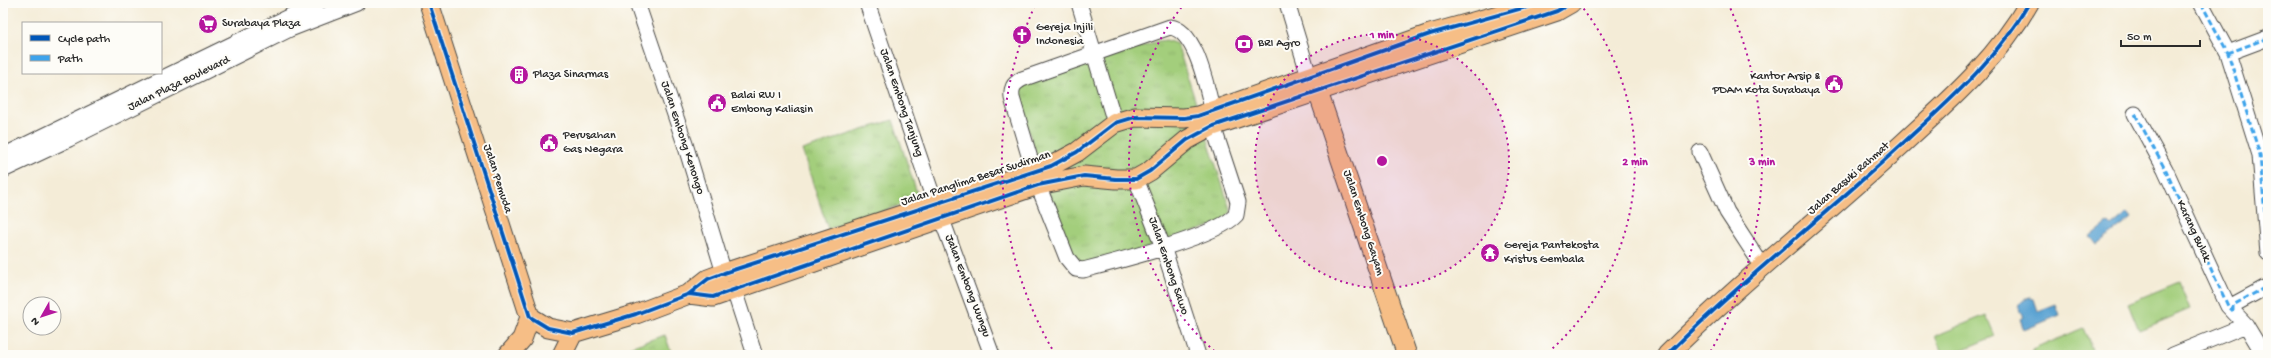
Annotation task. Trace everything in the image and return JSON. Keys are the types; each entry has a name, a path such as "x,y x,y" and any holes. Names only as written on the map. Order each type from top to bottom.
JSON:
{"main road":[{"name":"Jalan Pemuda","path":"429,3 530,317"},
{"name":"Jalan Panglima Besar Sudirman","path":"1314,84 1430,34 1541,3"},
{"name":"Jalan Panglima Besar Sudirman","path":"574,333 636,314 689,294 708,279 724,273 938,210 1036,178 1066,159 1115,123 1135,117 1213,119 1314,84 1557,11 1571,3"},
{"name":"Jalan Basuki Rahmat","path":"1667,355 1716,306 1865,180 1962,88 2008,36 2029,3"},
{"name":"Jalan Embong Gayam","path":"1314,84 1407,355"},
{"name":"Jalan Panglima Besar Sudirman","path":"1036,178 1084,176 1116,180 1136,179 1150,171 1213,119"},
{"name":"Jalan Panglima Besar Sudirman","path":"689,294 713,296 734,290 938,210"},
{"path":"508,355 522,338 530,317 548,328 574,333 562,355"}],"street":[{"name":"Jalan Plaza Boulevard","path":"193,72 241,38 317,3"},
{"name":"Jalan Plaza Boulevard","path":"3,170 70,132 193,72 290,29 357,3"},
{"name":"Jalan Embong Kenongo","path":"637,3 685,144 724,273"},
{"name":"Jalan Embong Tanjung","path":"867,3 938,210"},
{"path":"1079,3 1115,123"},
{"path":"1286,3 1314,84"},
{"path":"2201,3 2228,53 2264,154 2266,245 2268,253"},
{"path":"1170,27 1178,28 1183,33 1194,50 1238,202 1236,215 1224,225 1163,247 1083,270 1076,269 1067,258 1036,178 1011,90 1014,83 1022,79 1095,55 1170,27"},
{"path":"2228,53 2268,38"},
{"name":"Karang Bulak","path":"2135,114 2165,169 2228,306 2246,324 2264,351"},
{"name":"Jalan Plaza Boulevard","path":"3,156 70,132"},
{"path":"1700,152 1727,212 1763,267"},
{"name":"Jalan Embong Sawo","path":"1136,179 1163,247 1198,355"},
{"name":"Jalan Embong Wungu","path":"938,210 992,355"},
{"path":"2233,311 2233,306 2268,286"},
{"path":"734,290 755,355"},
{"path":"2173,355 2246,324"}],"green space":[{"path":"1166,40 1177,44 1231,212 1220,223 1085,269 1069,258 1015,88 1158,41"},
{"path":"893,120 919,199 828,229 802,150"},
{"path":"2179,282 2190,309 2139,330 2128,303"},
{"path":"1986,315 1995,336 1949,355 1943,355 1935,336"},
{"path":"2083,328 2094,354 2034,355 2032,350"},
{"path":"665,335 672,355 606,355"}],"water":[{"path":"2128,213 2132,218 2097,245 2090,236 2107,223 2111,227"},
{"path":"2030,298 2034,299 2038,311 2056,304 2060,315 2024,330 2020,319 2023,317 2019,308 2023,301"}],"marked path":[{"path":"2201,3 2228,53 2260,155 2268,253"},
{"path":"2228,53 2268,38"},
{"path":"2135,114 2165,169 2228,306 2233,311"},
{"path":"2233,311 2233,305 2268,286"},
{"path":"2264,354 2268,352"}],"cycle path":[{"path":"429,3 530,317 548,328 573,333 636,314 689,294 708,279 724,273 1051,166 1077,152 1115,123 1135,117 1184,118 1198,116 1430,34 1541,3"},
{"path":"689,294 713,297 1038,185 1084,176 1136,179 1150,171 1187,140 1213,126 1557,11 1571,3"},
{"path":"1667,355 1727,298 1851,190 1961,89 2005,40 2029,3"}],"place":[{"name":"Surabaya Plaza","path":"208,24"},
{"name":"Gereja Injili Indonesia","path":"1022,35"},
{"name":"BRI Agro","path":"1244,44"},
{"name":"Plaza Sinarmas","path":"519,75"},
{"name":"Kantor Arsip & PDAM Kota Surabaya","path":"1834,84"},
{"name":"Balai RW I Embong Kaliasin","path":"717,103"},
{"name":"Perusahan Gas Negara","path":"549,143"},
{"name":"Gereja Pantekosta Kristus Gembala","path":"1490,253"}]}
